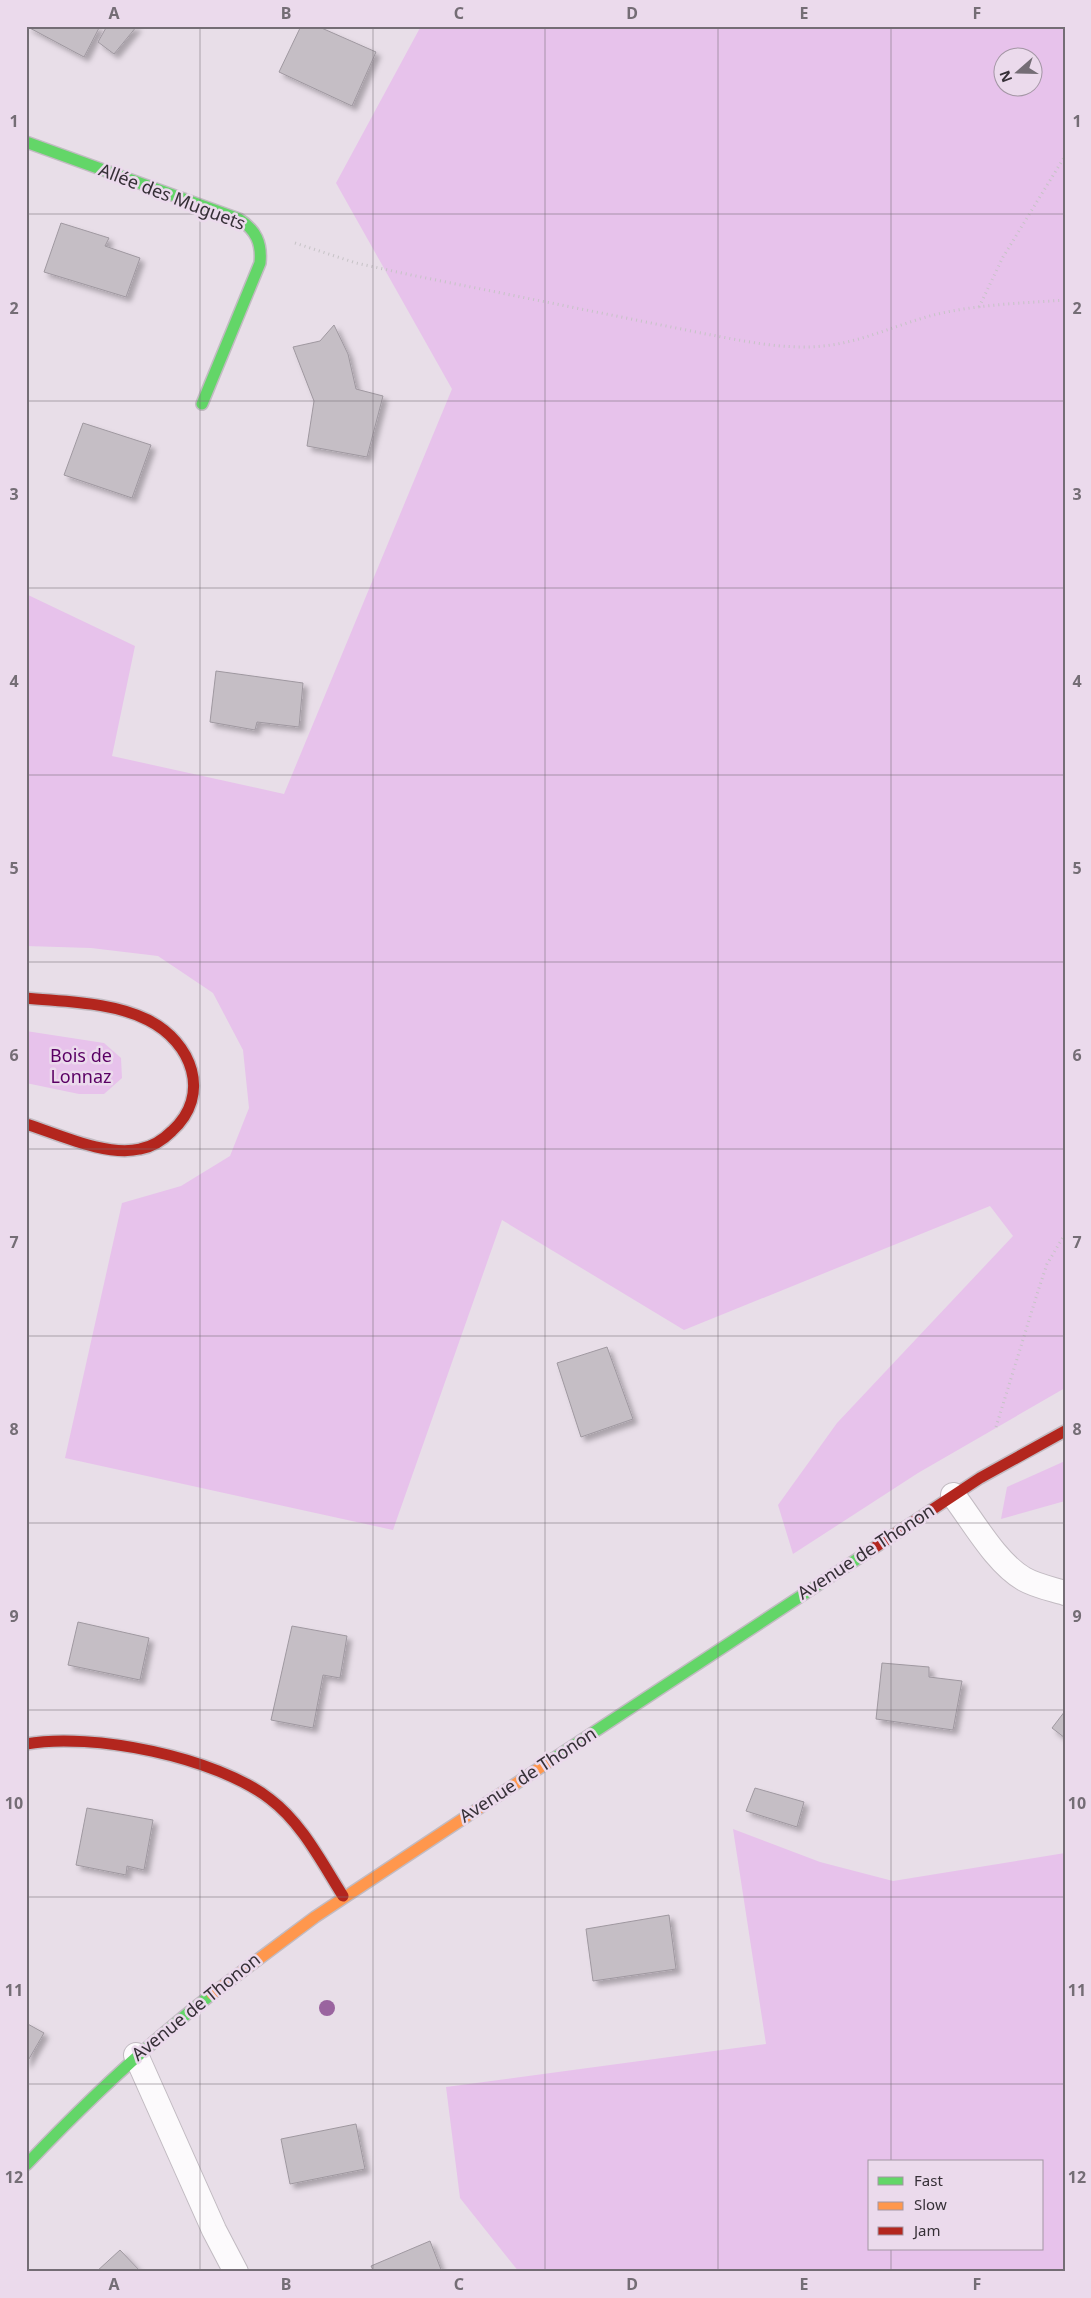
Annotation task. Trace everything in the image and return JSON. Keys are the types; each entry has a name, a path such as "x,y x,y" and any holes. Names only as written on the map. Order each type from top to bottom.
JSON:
{"main road":[{"name":"Allée des Muguets","path":"26,142 239,219 251,226 259,237 262,250 260,263 202,404"},
{"path":"26,998 131,1014 158,1025 178,1043 191,1064 196,1085 194,1102 188,1118 162,1140 139,1150 97,1147 26,1124"},
{"name":"Avenue de Thonon","path":"26,2165 58,2129 136,2055 231,1978 342,1896 980,1478 1065,1431"},
{"path":"26,1744 51,1740 71,1740 131,1749 180,1758 222,1772 246,1783 269,1798 289,1817 306,1838 342,1896"}],"lane":[{"path":"954,1495 999,1557 1011,1569 1024,1579 1065,1593"},
{"path":"136,2055 214,2230 236,2272"}],"path":[{"path":"978,308 1003,257 1065,156"},
{"path":"251,226 356,262 411,275 753,342 823,346 947,312 1065,300"},
{"path":"980,1478 1047,1264 1065,1234"}],"green space":[{"path":"421,26 1065,26 1065,1388 918,1473 793,1554 778,1505 837,1423 1013,1236 990,1206 684,1330 502,1220 393,1530 65,1458 122,1203 181,1186 230,1156 249,1108 243,1050 213,993 158,956 91,948 26,946 26,594 135,646 112,756 284,794 452,389 336,183"},
{"name":"Bois de Lonnaz","path":"26,1031 104,1043 121,1058 122,1078 104,1094 79,1094 26,1083"},
{"path":"1065,1461 1065,1501 1001,1519 1007,1487"},
{"path":"733,1829 820,1862 893,1881 1065,1853 1065,2272 519,2272 460,2198 446,2087 766,2044"}],"building":[{"path":"26,26 100,26 84,57"},
{"path":"107,26 137,26 114,54 98,42"},
{"path":"301,26 317,26 376,52 352,106 279,72"},
{"path":"61,223 109,238 105,246 140,258 126,297 44,272"},
{"path":"334,325 348,354 356,389 383,396 367,457 307,446 314,401 293,347 320,341"},
{"path":"83,423 151,445 132,498 64,475"},
{"path":"216,671 303,683 299,727 257,722 255,730 210,722"},
{"path":"607,1347 633,1419 581,1437 557,1363"},
{"path":"78,1622 149,1638 140,1680 68,1665"},
{"path":"292,1626 347,1636 340,1678 323,1675 313,1728 271,1720"},
{"path":"882,1663 929,1667 929,1677 962,1681 953,1730 876,1719"},
{"path":"1065,1711 1065,1738 1052,1728"},
{"path":"755,1788 804,1802 797,1827 746,1811"},
{"path":"87,1808 153,1820 144,1870 127,1866 126,1875 76,1865"},
{"path":"669,1915 676,1969 593,1981 586,1929"},
{"path":"26,2023 44,2033 26,2064"},
{"path":"356,2124 365,2169 290,2184 281,2139"},
{"path":"430,2241 442,2272 374,2272 371,2266"},
{"path":"120,2250 141,2272 96,2272"}],"traffic: fast":[{"path":"26,142 239,219 254,232 259,243 260,263 202,404"},
{"path":"553,1759 871,1550"},
{"path":"26,2165 116,2076 212,1994"}],"traffic: slow":[{"path":"212,1994 315,1917 553,1759"}],"traffic: jam":[{"path":"26,998 104,1006 148,1020 176,1042 192,1070 194,1086 191,1102 184,1117 165,1137 153,1145 144,1148 127,1151 97,1147 26,1124"},
{"path":"871,1550 980,1478 1065,1431"},
{"path":"26,1744 53,1741 84,1742 153,1751 218,1771 247,1784 270,1799 292,1820 311,1844 343,1896"}]}
